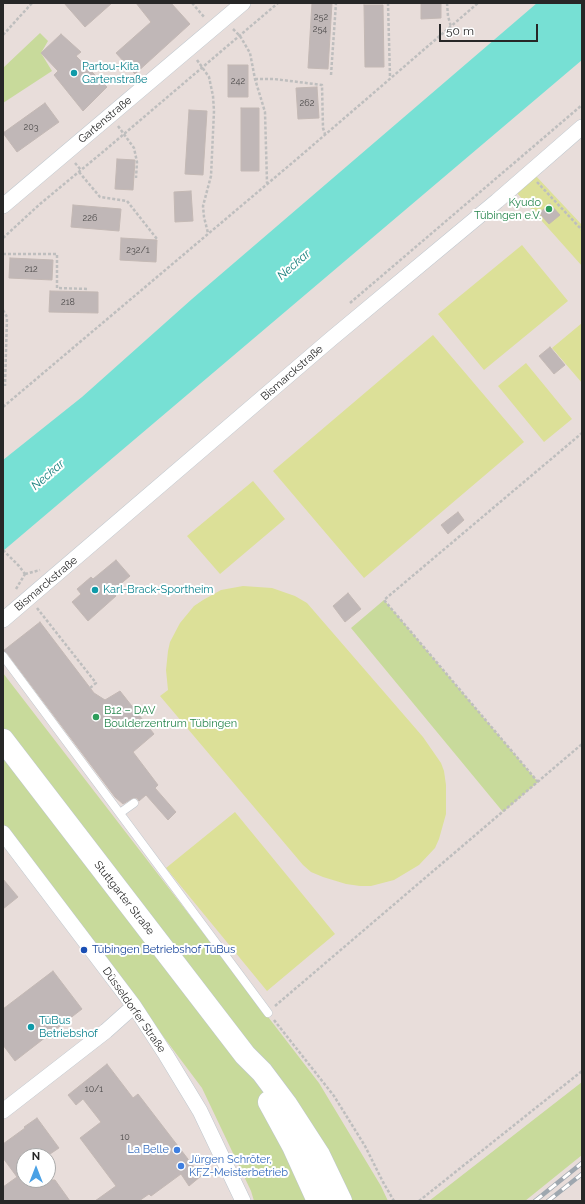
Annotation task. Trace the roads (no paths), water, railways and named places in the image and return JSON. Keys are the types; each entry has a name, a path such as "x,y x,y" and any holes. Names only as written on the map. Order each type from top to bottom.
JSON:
{"main road":[{"name":"Stuttgarter Straße","path":"3,740 245,1055 262,1072 301,1127 323,1162 341,1201"},
{"name":"Stuttgarter Straße","path":"245,1055 255,1078 290,1139 318,1201"}],"street":[{"name":"Gartenstraße","path":"3,206 243,3"},
{"name":"Bismarckstraße","path":"3,620 582,127"},
{"name":"Düsseldorfer Straße","path":"3,833 134,1006 166,1055 200,1111 243,1201"},
{"path":"3,1111 106,1031 134,1006"}],"lane":[{"path":"3,656 268,1013"},
{"path":"120,813 134,802"}],"water":[{"name":"Neckar","path":"537,3 582,3 582,60 3,551 3,460 82,397 192,299"}],"railway":[{"path":"535,1201 582,1163"},
{"path":"548,1201 582,1174"}],"place":[{"name":"Partou-Kita Gartenstraße","path":"74,73"},
{"name":"Kyudo Tübingen e.V.","path":"549,209"},
{"name":"Karl-Brack-Sportheim","path":"95,590"},
{"name":"B12 – DAV Boulderzentrum Tübingen","path":"96,717"},
{"name":"Tübingen Betriebshof TüBus","path":"84,950"},
{"name":"TüBus Betriebshof","path":"31,1027"},
{"name":"La Belle","path":"177,1150"},
{"name":"Jürgen Schröter, KFZ-Meisterbetrieb","path":"181,1166"}]}
